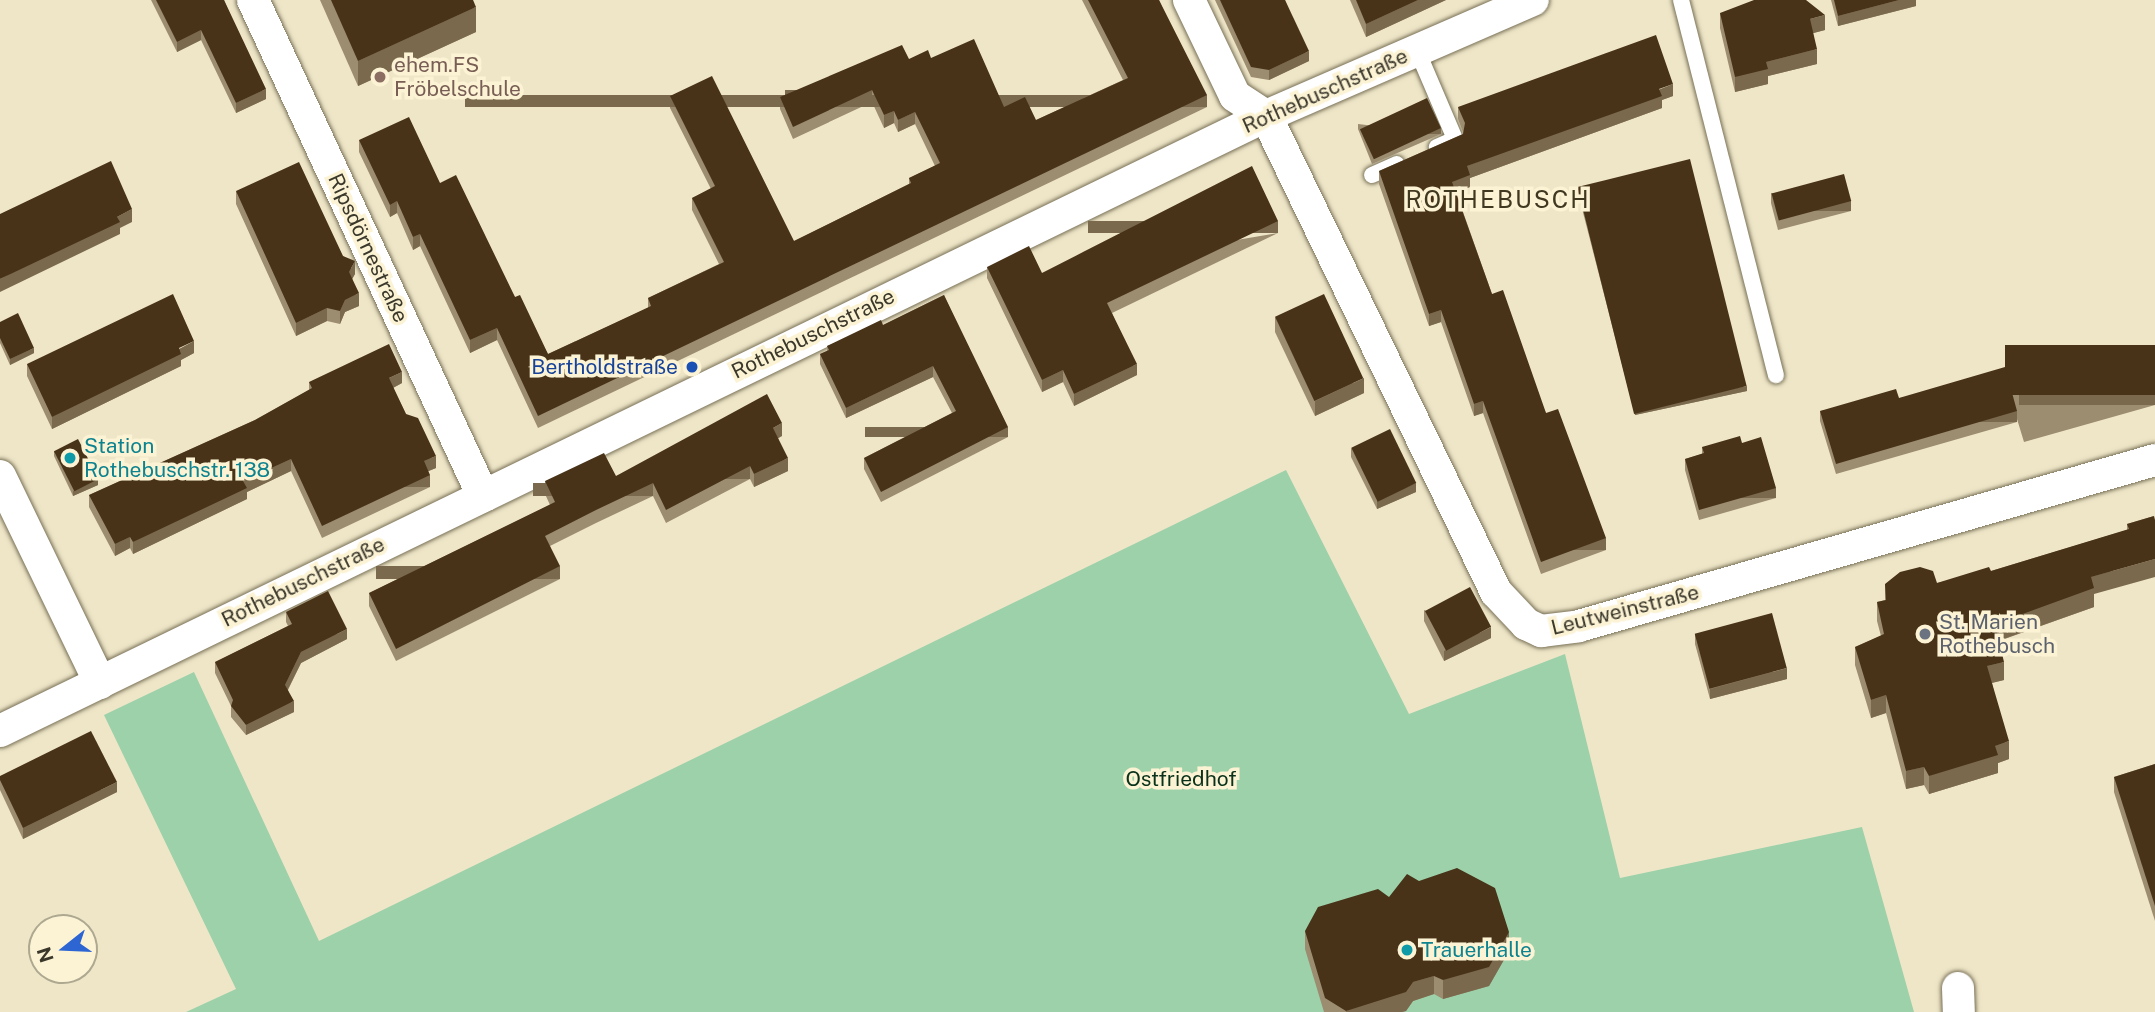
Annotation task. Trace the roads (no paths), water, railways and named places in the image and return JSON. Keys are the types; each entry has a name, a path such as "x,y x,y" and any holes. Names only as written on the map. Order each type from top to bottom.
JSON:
{"street":[{"name":"Ripsdörnestraße","path":"253,0 483,496"},
{"path":"1189,0 1235,96 1266,116"},
{"name":"Rothebuschstraße","path":"0,731 1266,116 1533,0"},
{"name":"Leutweinstraße","path":"1266,116 1496,592 1514,615 1541,631 1592,622 2155,460"},
{"path":"0,476 100,682"}],"lane":[{"path":"1681,0 1776,375"},
{"path":"1372,175 1455,139 1417,50"}],"place":[{"name":"ehem.FS Fröbelschule","path":"380,77"},
{"name":"Bertholdstraße","path":"692,367"},
{"name":"Station Rothebuschstr. 138","path":"70,458"},
{"name":"St. Marien Rothebusch","path":"1925,634"},
{"name":"Trauerhalle","path":"1407,950"}],"district":[{"name":"ROTHEBUSCH","path":"1498,200"}],"park label":[{"name":"Ostfriedhof","path":"1181,779"}]}
